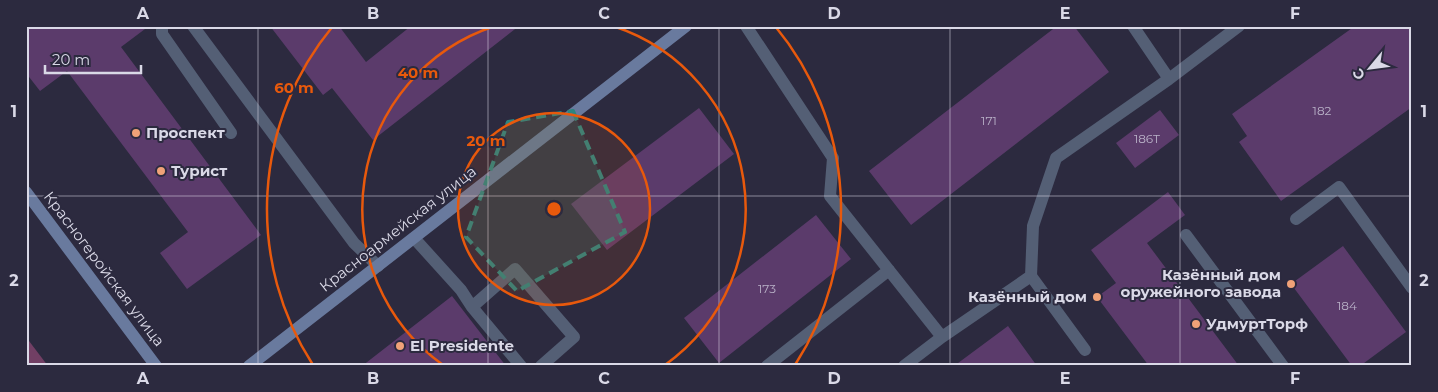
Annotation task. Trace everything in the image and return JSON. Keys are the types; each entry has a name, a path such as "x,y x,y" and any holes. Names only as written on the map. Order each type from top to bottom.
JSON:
{"street":[{"name":"Красноармейская улица","path":"249,366 686,26"},
{"name":"Красногеройская улица","path":"26,192 156,366"}],"lane":[{"path":"162,26 162,34 231,133"},
{"path":"193,26 354,243 378,266"},
{"path":"746,26 834,158 830,196 942,337"},
{"path":"1133,26 1169,79"},
{"path":"1085,350 1031,276 1033,226 1056,158 1169,79 1239,26"},
{"path":"1296,219 1339,187 1412,288"},
{"path":"1186,235 1283,366"},
{"path":"414,238 461,290 472,307 521,366"},
{"path":"472,307 515,269 574,337 541,366"},
{"path":"767,366 889,270"},
{"path":"904,366 942,337 1031,276"}],"highlighted area":[{"path":"573,111 625,232 517,291 466,237 508,122"}],"shaded area":[{"path":"26,337 48,366 26,366"}],"building":[{"path":"26,26 149,26 121,47 261,235 187,289 160,253 188,232 67,71 40,91 26,73"},
{"path":"270,26 339,26 366,62 411,26 519,26 373,140 332,88 323,95"},
{"path":"1057,26 1074,26 1109,72 911,225 869,171"},
{"path":"1355,26 1412,26 1412,107 1281,201 1239,142 1247,136 1232,114"},
{"path":"699,108 734,154 607,250 571,204"},
{"path":"1160,110 1179,135 1135,168 1116,143"},
{"path":"1168,192 1185,215 1147,243 1239,366 1149,366 1097,297 1116,283 1091,250"},
{"path":"816,215 851,259 719,363 684,318"},
{"path":"1343,246 1406,332 1360,366 1352,366 1291,284"},
{"path":"452,296 506,366 362,366"},
{"path":"1008,326 1037,366 954,366"}],"place":[{"name":"Проспект","path":"136,133"},
{"name":"Турист","path":"161,171"},
{"name":"Казённый дом оружейного завода","path":"1291,284"},
{"name":"Казённый дом","path":"1097,297"},
{"name":"УдмуртТорф","path":"1196,324"},
{"name":"El Presidente","path":"400,346"}]}
